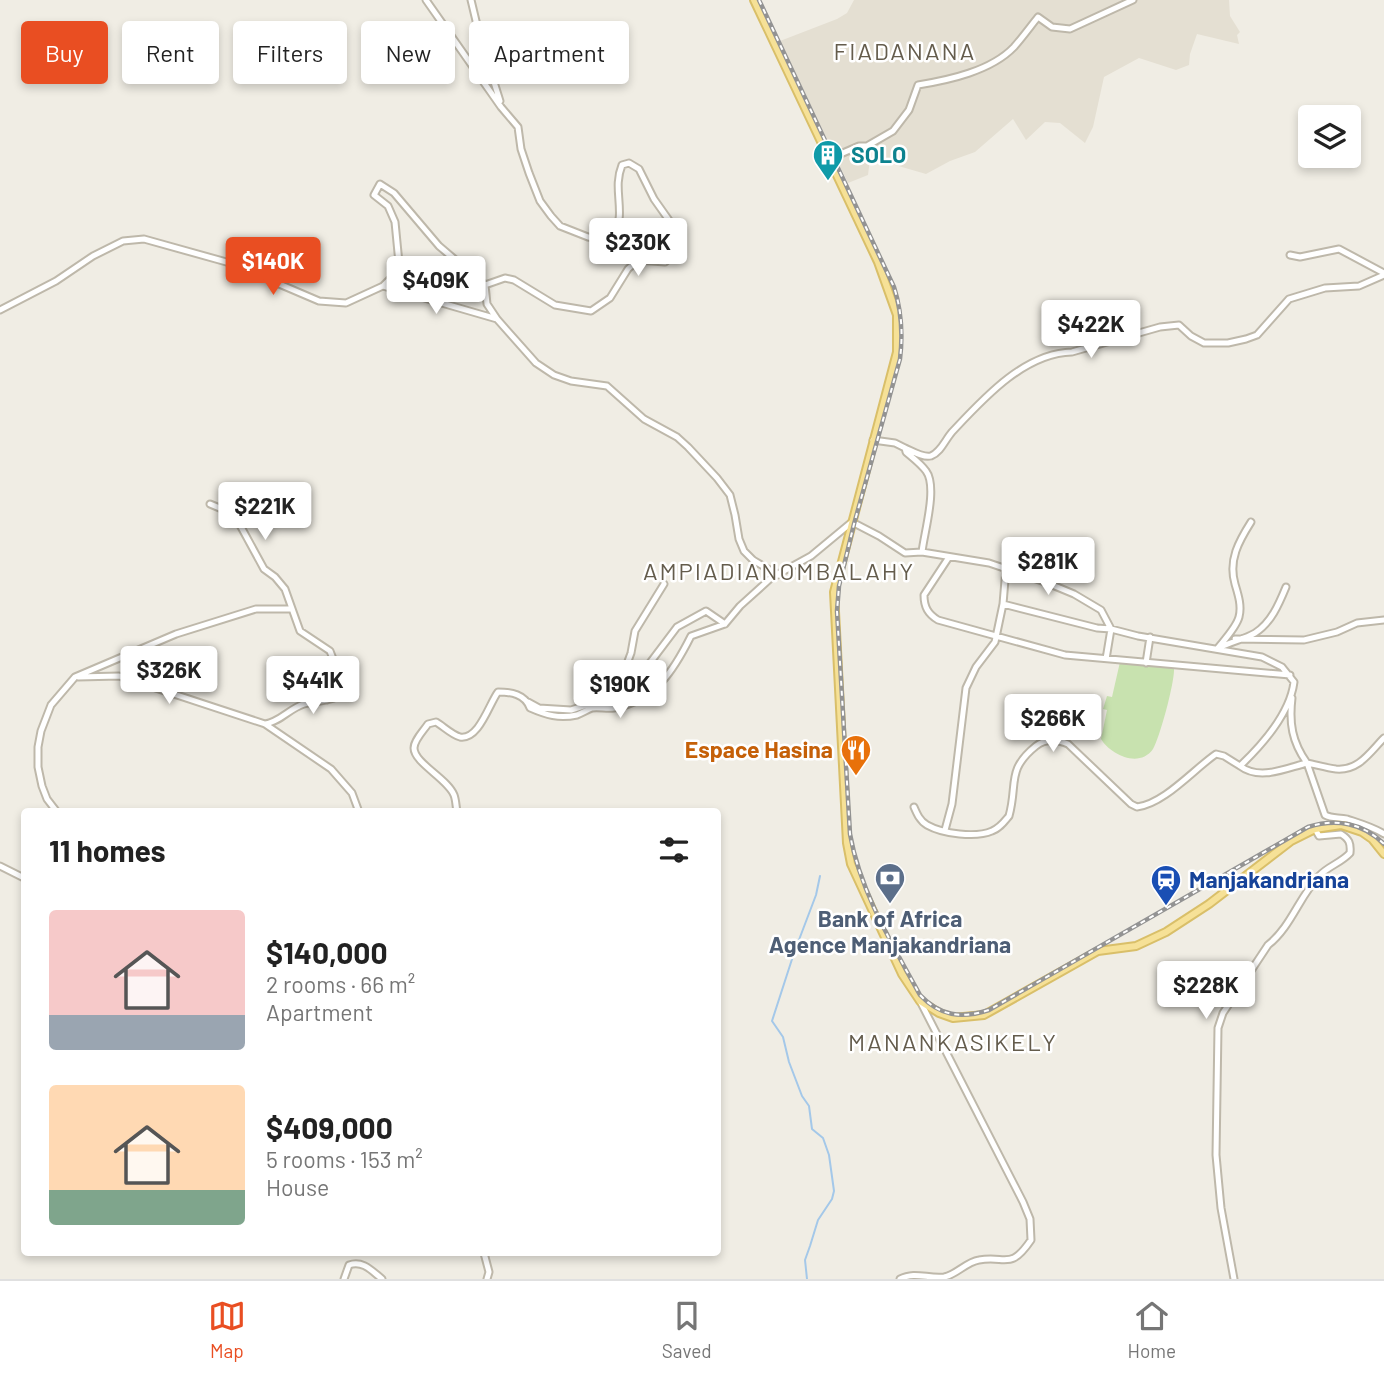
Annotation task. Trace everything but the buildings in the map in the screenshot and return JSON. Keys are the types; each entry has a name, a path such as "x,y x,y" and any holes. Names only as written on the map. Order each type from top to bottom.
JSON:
{"main road":[{"path":"754,0 878,262 897,315 897,352 834,592 850,864 902,974 920,1001 953,1018 984,1015 1098,951 1136,946 1166,932 1209,904 1291,841 1315,829 1341,825 1362,832 1372,839 1384,854"}],"street":[{"path":"426,0 518,127 521,149 540,201 560,226 588,237 605,240 615,236 622,211 617,177 622,165 629,163 639,169 654,200 678,233 679,250 665,262 638,260 628,269 610,298 591,311 555,305 514,280 505,278 485,285"},
{"path":"471,0 488,71 495,82 501,107"},
{"path":"829,159 879,141 902,122 918,85 955,79 1003,56 1038,17 1052,27 1070,29 1133,0"},
{"path":"0,310 56,281 93,256 132,239 155,241 209,256 296,293 332,303 346,303 383,286 397,269 400,256 393,215 388,206 374,195 380,184 394,193 439,246 485,285 487,304 536,363 554,375 571,381 607,386 644,419 688,447 718,478 730,495 744,551 753,560 778,575"},
{"path":"1290,255 1300,257 1339,249 1384,274"},
{"path":"873,440 895,443 925,457 931,456 940,450 945,439 979,403 1007,379 1045,356 1057,352 1072,352 1160,327 1180,325 1204,343 1228,343 1246,339 1258,335 1289,299 1325,289 1359,286 1384,274"},
{"path":"383,286 497,319"},
{"path":"905,447 906,452 929,477 930,501 922,552"},
{"path":"209,504 234,513 264,569 285,589 300,631 330,651 335,664 334,686 327,700"},
{"path":"528,702 530,708 545,715 563,718 593,708 612,709 626,705 650,693 667,679 691,636 725,624 747,599 778,575 811,556 852,522 905,553 922,552 1006,568 1074,594 1101,610 1111,629 1106,659"},
{"path":"1217,649 1239,617 1234,555 1251,522"},
{"path":"949,557 924,595 929,615 938,620 1065,655 1290,675"},
{"path":"945,830 952,804 966,688 976,667 997,636 1006,568"},
{"path":"606,698 617,691 631,653 635,631 664,584"},
{"path":"1217,649 1235,639 1254,634 1278,606 1286,587"},
{"path":"1003,604 1097,628 1273,660 1294,682 1290,726 1307,763 1325,815 1369,826 1384,834"},
{"path":"55,808 42,786 38,747 51,705 75,677 152,643 256,609 292,608"},
{"path":"456,808 453,793 418,758 414,745 428,723 436,722 454,734 468,736 480,725 498,692 519,695 539,708 571,710 628,692 684,621 706,611 725,624"},
{"path":"1235,639 1304,640 1337,632 1357,623 1384,620"},
{"path":"1146,663 1150,636"},
{"path":"75,677 119,677 265,724 331,769 352,793 358,808"},
{"path":"265,724 272,723 302,704 340,696 345,690"},
{"path":"1240,766 1255,752 1293,695"},
{"path":"914,807 927,825 975,835 993,831 1009,816 1016,770 1022,757 1041,742 1058,740 1068,744 1137,807 1152,802 1216,754 1224,756 1248,772 1273,773 1307,763 1333,769 1352,767 1362,761 1384,738"},
{"path":"1234,1279 1221,1208 1216,1155 1218,1028 1223,1013 1311,885 1328,868 1350,853 1348,838 1341,834 1319,836 1315,829"},
{"path":"0,866 21,876"},
{"path":"900,1279 916,1274 945,1277 979,1260 1005,1261 1015,1258 1031,1240 1030,1219 1023,1202 920,1001"},
{"path":"485,1256 489,1272 487,1279"},
{"path":"344,1279 349,1265 355,1263 365,1265 382,1279"}],"shaded area":[{"path":"854,0 1229,0 1230,16 1240,32 1237,35 1239,44 1197,34 1189,65 1176,70 1139,58 1104,77 1093,127 1085,143 1060,123 1045,122 1026,140 1013,119 975,152 926,174 895,165 882,157 870,159 868,175 848,183 780,41 837,19 847,13"}],"green space":[{"path":"1120,662 1174,668 1170,696 1156,743 1147,755 1140,758 1133,759 1118,754 1101,739 1107,710 1103,709 1107,696 1112,697"}],"waterway":[{"path":"807,1279 805,1260 818,1220 832,1199 834,1191 829,1155 823,1138 812,1129 809,1106 802,1096 789,1062 783,1037 772,1021 816,895 820,876"}],"railway":[{"path":"759,0 894,287 900,314 900,359 854,524 839,586 837,611 850,834 869,897 920,995 935,1007 951,1014 989,1010 1308,827 1329,823 1349,824 1367,831 1384,844"}],"place":[{"name":"SOLO","path":"828,182"},
{"name":"Espace Hasina","path":"856,777"},
{"name":"Bank of Africa Agence Manjakandriana","path":"890,905"},
{"name":"Manjakandriana","path":"1166,907"}],"district":[{"name":"FIADANANA","path":"905,52"},
{"name":"AMPIADIANOMBALAHY","path":"779,572"},
{"name":"MANANKASIKELY","path":"953,1043"}]}
